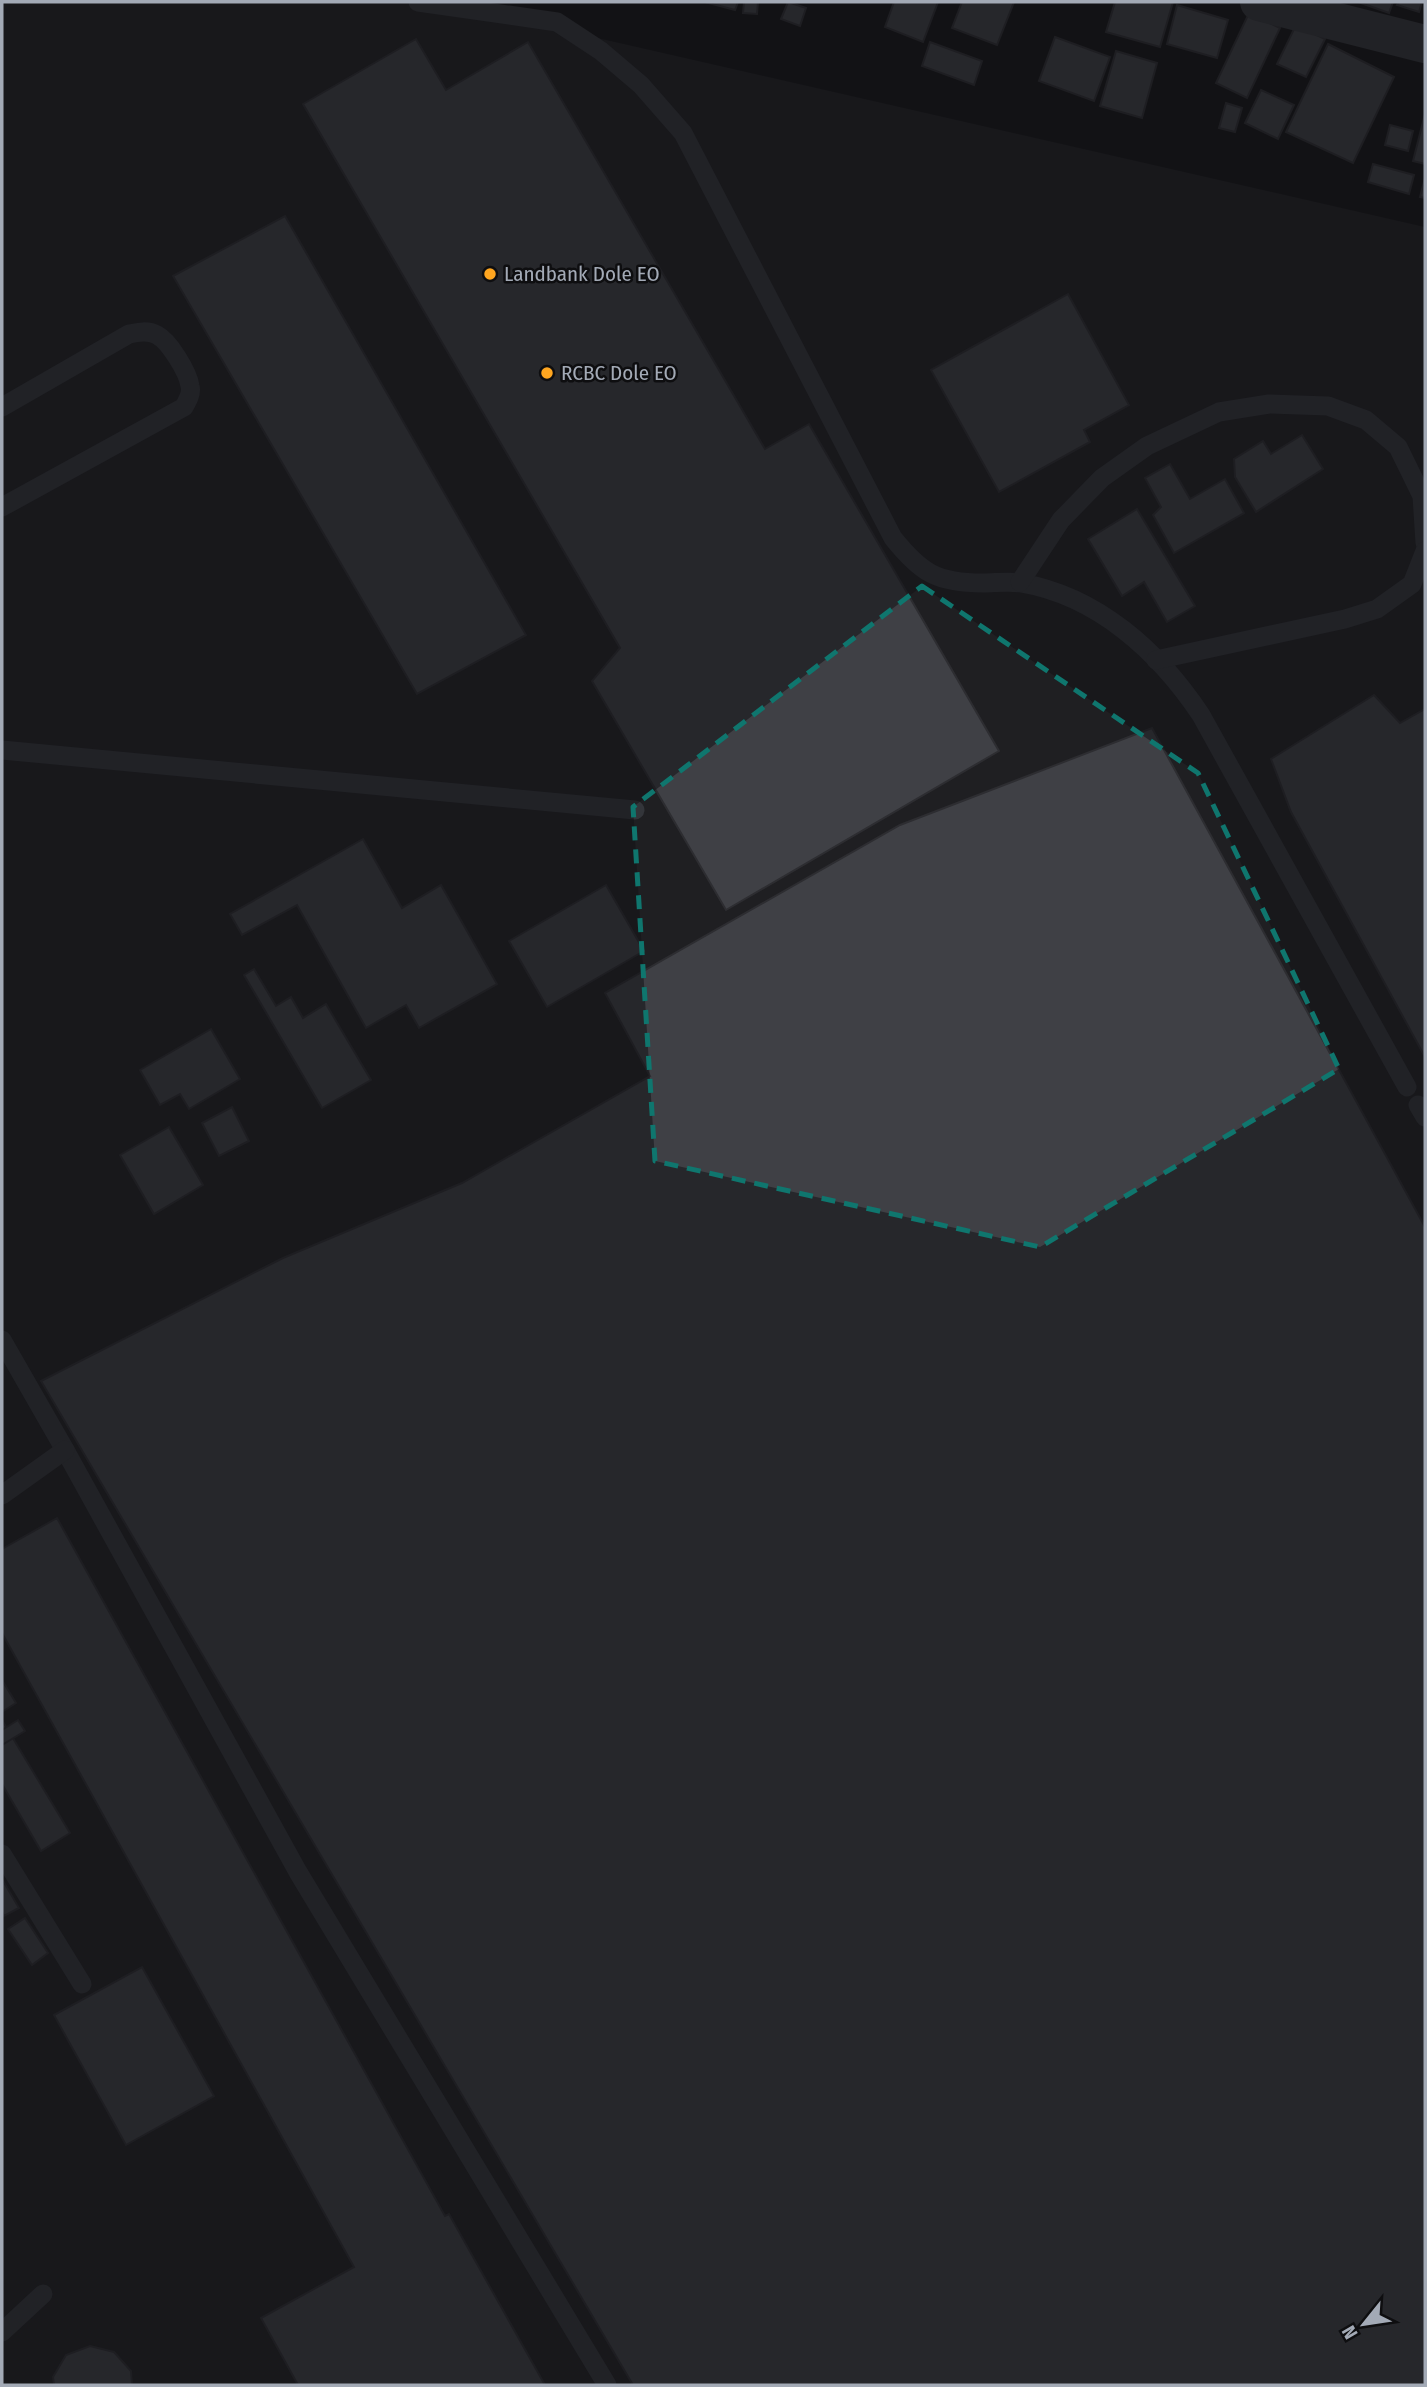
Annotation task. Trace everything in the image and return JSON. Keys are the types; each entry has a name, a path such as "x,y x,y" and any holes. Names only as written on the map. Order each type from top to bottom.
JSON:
{"street":[{"path":"1259,2 1425,44"}],"lane":[{"path":"418,2 557,22 601,51 642,85 683,132 893,538 912,562 935,577 964,583 1020,582 1082,601 1119,625 1181,684 1201,715 1407,1087"},
{"path":"2,407 129,334 142,332 155,333 168,342 190,384 190,395 184,407 2,508"},
{"path":"1020,582 1061,520 1102,478 1147,446 1219,412 1269,404 1328,406 1366,420 1398,447 1422,496 1425,543"},
{"path":"1157,660 1377,609 1412,584 1425,551"},
{"path":"2,750 635,810"},
{"path":"2,1340 298,1872 607,2385"},
{"path":"2,1495 65,1450"},
{"path":"2,1854 82,1984"},
{"path":"2,2332 43,2294"}],"highlighted area":[{"path":"922,586 1198,773 1339,1069 1040,1247 655,1161 633,807"}],"shaded area":[{"path":"2,2 440,2 1425,227 1425,2385 2,2385"}],"building":[{"path":"705,2 738,2 735,10"},
{"path":"744,2 758,2 757,14 743,13"},
{"path":"788,2 806,8 800,26 781,19"},
{"path":"894,2 938,2 923,42 885,27"},
{"path":"962,2 1014,2 997,45 952,28"},
{"path":"1115,2 1173,2 1160,47 1106,32"},
{"path":"1358,2 1393,2 1389,13"},
{"path":"1399,2 1422,2 1419,12 1397,5"},
{"path":"1177,5 1228,20 1217,58 1167,44"},
{"path":"1249,13 1280,28 1247,98 1216,83"},
{"path":"1296,25 1325,39 1306,77 1277,64"},
{"path":"1055,37 1110,57 1094,101 1039,81"},
{"path":"416,39 446,90 528,42 765,449 809,424 999,751 726,910 592,681 620,648 303,104"},
{"path":"930,42 982,61 974,85 922,66"},
{"path":"1328,44 1394,77 1353,163 1286,132"},
{"path":"1116,51 1157,63 1142,118 1100,106"},
{"path":"1261,90 1294,105 1278,139 1245,123"},
{"path":"1226,103 1242,108 1235,132 1219,128"},
{"path":"1425,114 1425,164 1413,161"},
{"path":"1390,125 1413,131 1408,151 1385,145"},
{"path":"1373,164 1414,175 1409,194 1368,182"},
{"path":"1425,178 1425,198 1420,197"},
{"path":"285,216 526,635 417,694 173,276"},
{"path":"1068,294 1129,405 1084,430 1090,442 999,492 931,370"},
{"path":"1302,435 1323,469 1256,512 1235,477 1234,459 1263,441 1271,454"},
{"path":"1170,464 1190,499 1225,479 1244,513 1174,553 1153,515 1161,507 1145,478"},
{"path":"1137,509 1195,606 1167,622 1144,582 1122,596 1088,539"},
{"path":"1374,695 1400,723 1425,709 1425,1057 1291,812 1271,759"},
{"path":"1152,728 1425,1227 1425,2385 633,2385 41,1381 283,1258 462,1183 650,1076 605,993 900,825"},
{"path":"363,839 402,908 441,885 497,984 419,1028 406,1005 366,1028 297,905 242,935 230,914"},
{"path":"606,885 644,951 547,1007 509,941"},
{"path":"254,969 276,1006 291,997 303,1018 326,1004 371,1080 322,1108 244,975"},
{"path":"211,1029 240,1079 189,1109 180,1094 160,1105 140,1070"},
{"path":"232,1107 249,1141 219,1156 202,1123"},
{"path":"169,1127 203,1185 154,1214 120,1155"},
{"path":"57,1518 445,2216 449,2214 545,2385 298,2385 261,2318 354,2267 2,1633 2,1549"},
{"path":"2,1680 16,1703 2,1712"},
{"path":"2,1720 70,1833 41,1851 2,1784"},
{"path":"18,1720 25,1731 2,1745 2,1730"},
{"path":"2,1879 19,1908 4,1916 2,1912"},
{"path":"25,1918 48,1953 32,1965 8,1929"},
{"path":"142,1967 214,2096 126,2145 54,2015"},
{"path":"90,2346 114,2352 131,2371 132,2385 54,2385 53,2377 66,2355"}],"place":[{"name":"Landbank Dole EO","path":"490,274"},
{"name":"RCBC Dole EO","path":"547,373"}]}
